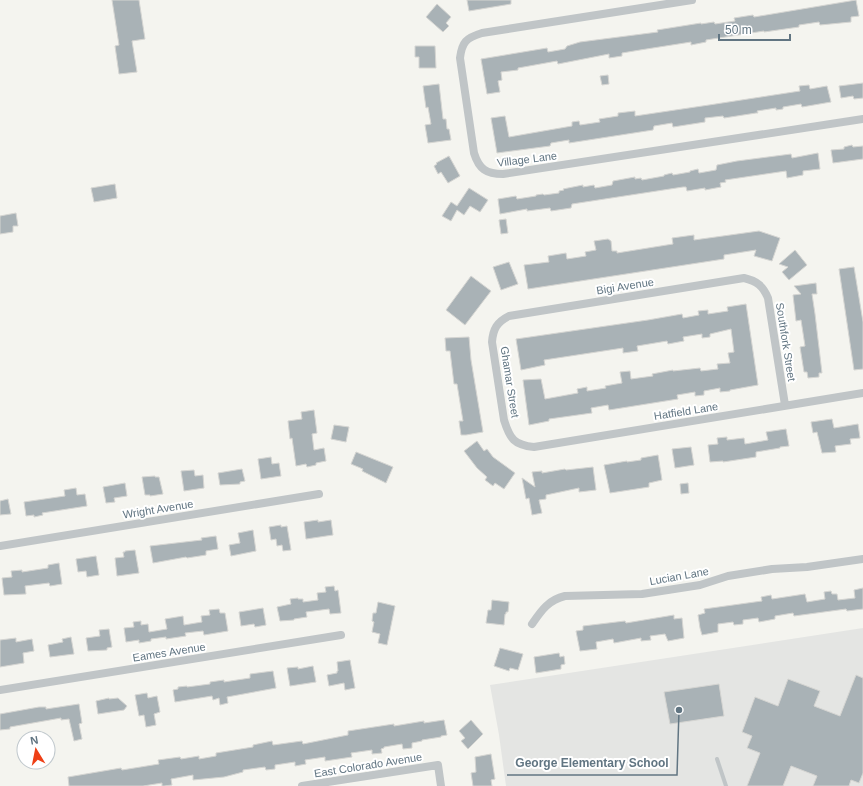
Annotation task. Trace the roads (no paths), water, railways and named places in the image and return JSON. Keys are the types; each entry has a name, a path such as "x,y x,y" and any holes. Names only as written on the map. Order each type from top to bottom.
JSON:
{"street":[{"name":"Village Lane","path":"692,0 482,33 473,36 466,41 461,49 460,58 474,153 477,163 484,170 493,174 503,174 863,119"},
{"name":"Bigi Avenue","path":"496,326 509,316 517,314 744,278 759,284"},
{"name":"Southfork Street","path":"759,284 765,290 768,298 785,405"},
{"name":"Ghamar Street","path":"496,326 492,342 508,432 514,441"},
{"name":"Hatfield Lane","path":"514,441 524,446 534,447 863,393"},
{"name":"Wright Avenue","path":"0,546 319,494"},
{"name":"Lucian Lane","path":"532,624 546,605 564,596 642,594 700,585 728,576 772,569 807,567 863,559"},
{"name":"Eames Avenue","path":"0,690 341,636"},
{"name":"East Colorado Avenue","path":"302,786 438,765 441,786"}],"lane":[{"path":"717,759 726,786"}],"place":[{"name":"George Elementary School","path":"679,710"}]}
